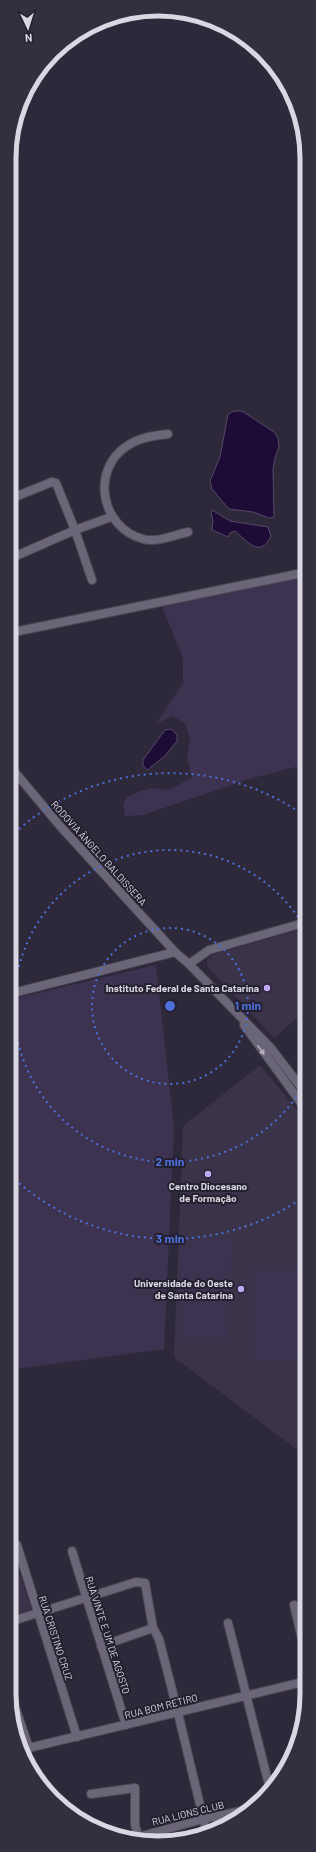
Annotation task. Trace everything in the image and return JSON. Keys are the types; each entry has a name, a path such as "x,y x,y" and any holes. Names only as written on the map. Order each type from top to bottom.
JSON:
{"street":[{"path":"168,434 149,436 126,446 109,464 105,477 104,492 111,517 118,525 131,534 144,539 157,540 188,532"},
{"path":"17,496 52,482 56,483 75,530 92,580"},
{"path":"16,556 75,530 111,517"},
{"path":"16,632 300,573"},
{"name":"RODOVIA ÂNGELO BALDISSERA","path":"16,773 60,826 175,952 231,1006"},
{"path":"189,964 210,950 300,924"},
{"path":"16,992 175,952"},
{"path":"231,1006 270,1047 300,1086"},
{"path":"231,1006 263,1053 300,1102"},
{"name":"RUA CRISTINO CRUZ","path":"17,1545 77,1737"},
{"name":"RUA VINTE E UM DE AGOSTO","path":"72,1551 85,1597 126,1725"},
{"path":"16,1620 136,1582 145,1583 153,1628 159,1639 205,1828"},
{"path":"294,1605 300,1630"},
{"path":"228,1623 269,1783"},
{"path":"101,1646 153,1628"},
{"name":"RUA BOM RETIRO","path":"27,1749 300,1683"},
{"path":"91,1794 135,1788 136,1834"},
{"name":"RUA LIONS CLUB","path":"145,1836 203,1819 237,1812"}],"shaded area":[{"path":"234,411 242,411 274,432 278,438 279,447 273,469 274,517 269,518 253,512 229,509 212,489 210,481 220,457 228,414"},
{"path":"212,510 230,521 268,527 271,536 267,543 258,547 253,546 235,531 230,533 228,537 212,530"},
{"path":"300,573 300,766 249,779 143,815 125,816 123,804 127,797 152,788 168,790 192,778 187,757 190,740 185,723 172,716 156,724 183,683 183,658 160,602"},
{"path":"171,729 177,735 177,741 165,756 147,770 143,765 143,760 165,730"},
{"name":"Instituto Federal de Santa Catarina","path":"300,930 300,1015 274,1038 207,966 207,960 212,955"},
{"path":"156,965 174,1127 164,1349 16,1369 16,998"},
{"name":"Universidade do Oeste de Santa Catarina","path":"260,1065 300,1114 300,1452 174,1357 183,1126"},
{"path":"180,1238 232,1239 229,1338 178,1337"},
{"path":"254,1266 300,1266 300,1359 255,1359"},
{"path":"20,1575 31,1609 16,1614 16,1576"}],"place":[{"name":"Instituto Federal de Santa Catarina","path":"267,988"},
{"name":"Centro Diocesano de Formação","path":"208,1174"},
{"name":"Universidade do Oeste de Santa Catarina","path":"241,1289"}]}
